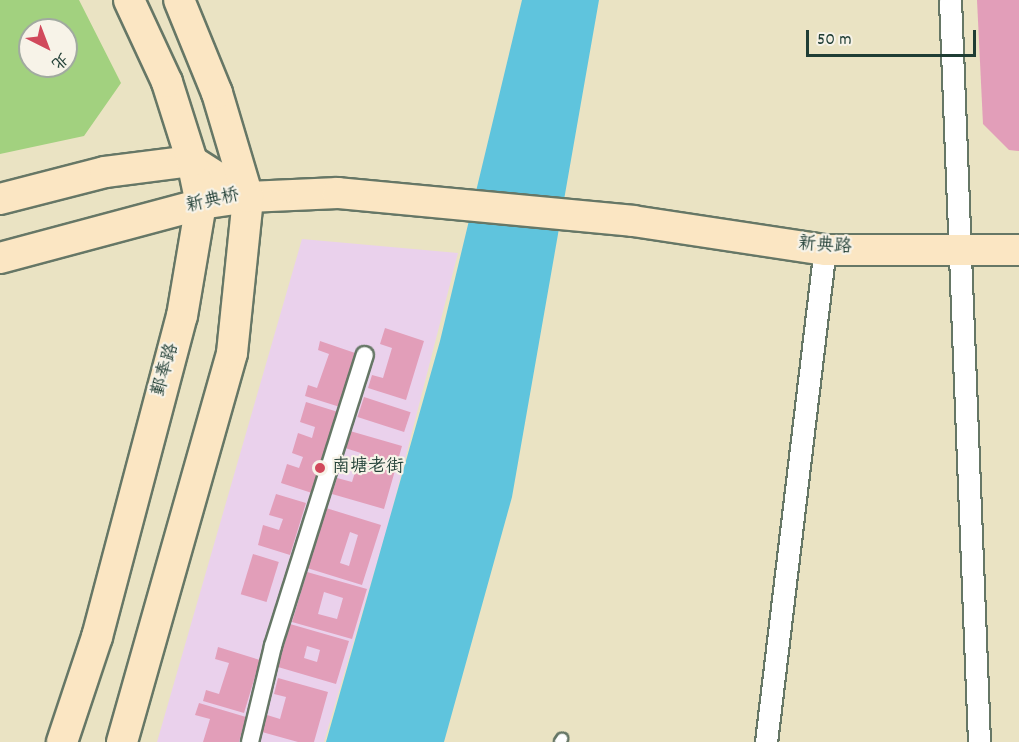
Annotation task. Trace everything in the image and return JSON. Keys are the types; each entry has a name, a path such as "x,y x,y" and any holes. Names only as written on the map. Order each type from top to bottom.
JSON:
{"main road":[{"name":"鄞奉路","path":"62,742 97,637 182,316 201,204 192,161 167,82 129,0"},
{"path":"122,742 232,353 248,197 217,93 179,0"},
{"path":"0,199 105,172 192,161"},
{"name":"新典桥","path":"192,161 248,197"},
{"name":"新典路","path":"248,197 338,193 633,221 825,250 1019,250"},
{"name":"新典桥","path":"0,258 201,204 248,197"}],"street":[{"path":"950,0 979,742"},
{"path":"766,742 825,250"},
{"path":"250,742 273,646 365,355"}],"shaded area":[{"name":"南塘老街","path":"302,239 458,253 389,522 324,742 157,742"}],"green space":[{"path":"0,0 79,0 121,83 84,136 0,154"}],"water":[{"path":"522,0 599,0 512,497 444,742 326,742 440,341"}],"building":[{"path":"977,0 1019,0 1019,151 1009,150 983,124"},
{"path":"385,328 424,341 406,400 368,388 372,375 383,378 392,348 380,344"},
{"path":"320,341 358,354 340,407 305,396 308,385 317,388 329,354 318,350"},
{"path":"364,397 411,412 404,432 358,417"},
{"path":"306,402 338,412 312,493 281,483 287,464 299,468 303,457 292,453 298,433 312,438 315,427 300,422"},
{"path":"350,431 402,446 384,509 332,494 337,478 352,482 361,453 345,448"},
{"path":"276,494 306,503 290,555 258,545 263,525 279,530 283,519 269,515"},
{"path":"326,508 381,525 362,585 307,568","holes":["350,532 358,535 349,566 340,563"]},
{"path":"253,554 279,562 267,602 241,594"},
{"path":"307,572 367,589 352,639 292,622","holes":["324,592 343,598 337,619 318,614"]},
{"path":"290,624 349,641 336,684 278,667","holes":["307,646 320,650 317,662 304,658"]},
{"path":"218,647 260,660 244,713 203,701 206,690 219,694 229,663 215,659"},
{"path":"278,678 328,692 314,742 298,742 262,732 267,715 280,719 286,697 274,694"},
{"path":"199,703 246,717 239,742 203,742 210,719 195,715"}],"place":[{"name":"南塘老街","path":"320,468"}]}
